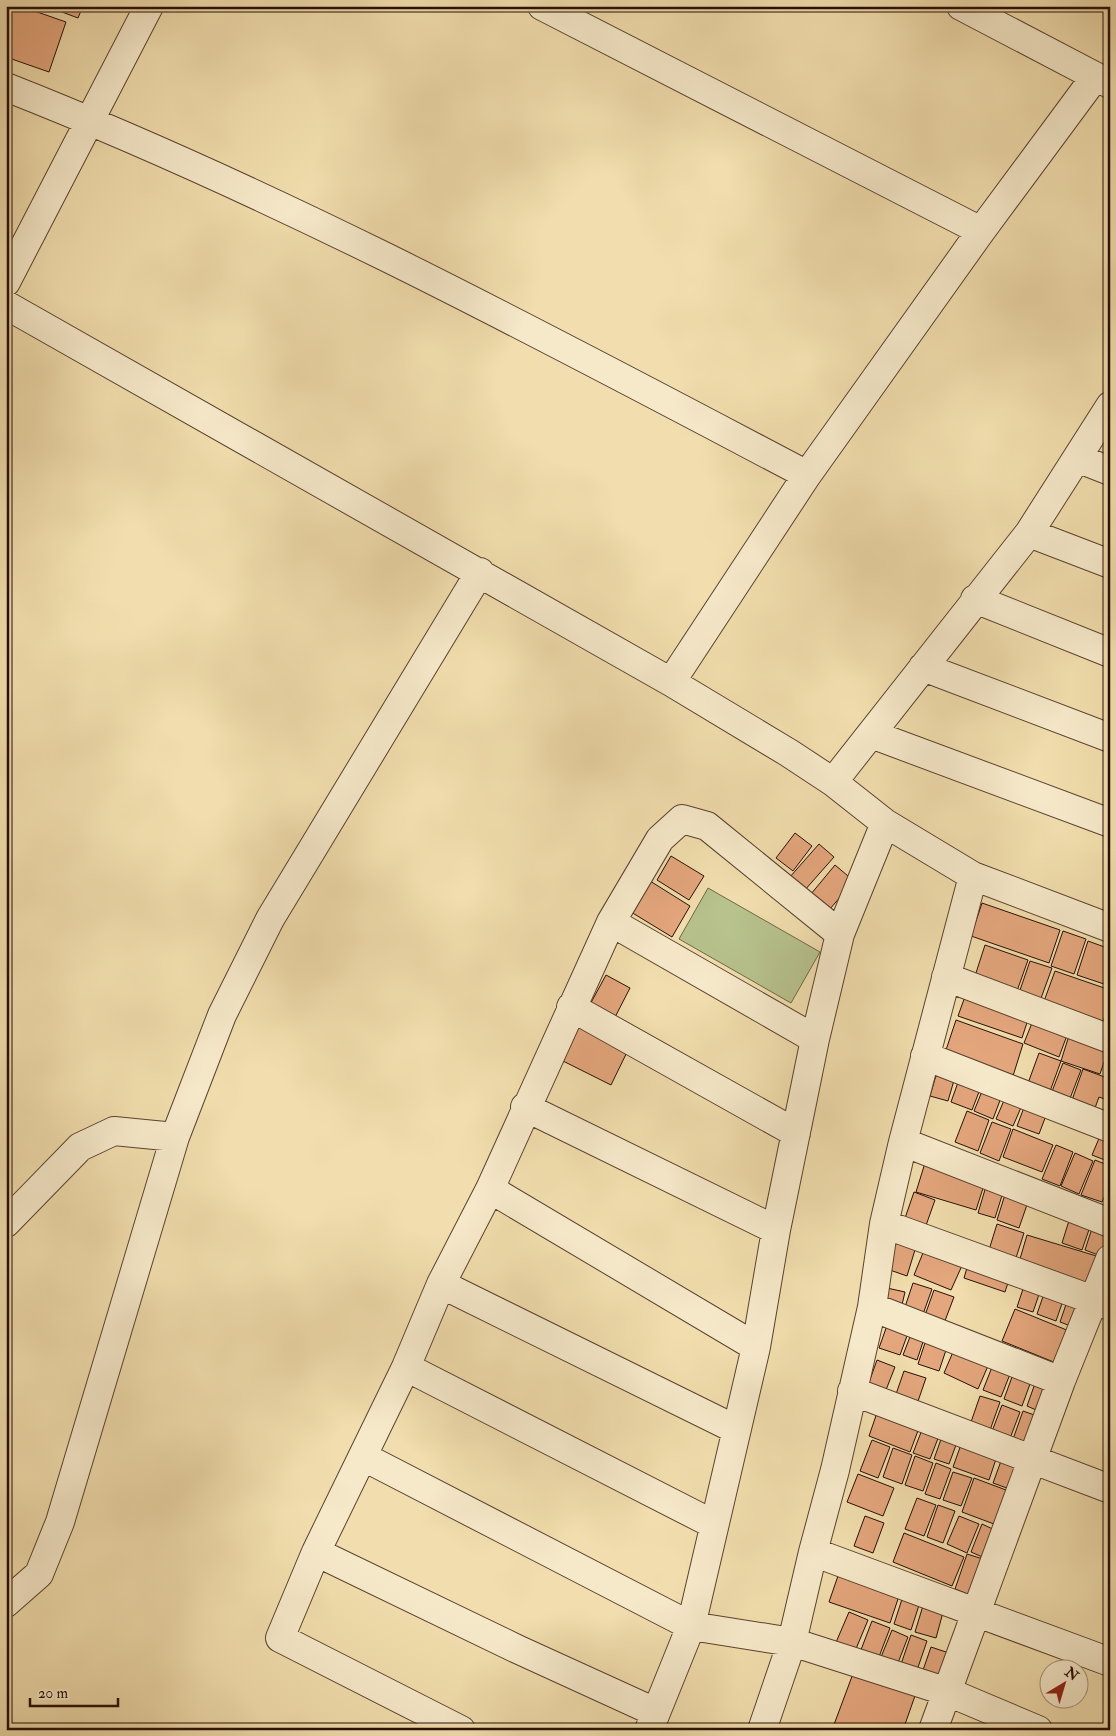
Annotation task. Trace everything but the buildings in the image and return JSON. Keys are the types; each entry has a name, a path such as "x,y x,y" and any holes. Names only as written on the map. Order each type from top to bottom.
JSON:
{"street":[{"path":"6,282 92,120 149,6"},
{"path":"542,6 981,230"},
{"path":"671,682 807,476 981,230 1102,80 961,6"},
{"path":"6,87 92,120 343,234 807,476"},
{"path":"6,304 671,682 789,753 833,782 885,823 973,876 1110,928"},
{"path":"833,782 1029,532 1110,406"},
{"path":"1077,458 1110,471"},
{"path":"1029,532 1110,564"},
{"path":"6,1603 39,1574 60,1522 175,1137 222,1015 270,919 480,572"},
{"path":"975,599 1110,652"},
{"path":"923,667 1110,738"},
{"path":"871,734 1110,824"},
{"path":"461,1730 280,1638 316,1552 406,1367 441,1284 490,1189 525,1107 611,922 660,839 682,819 707,826 840,934"},
{"path":"316,1552 508,1645 652,1721 690,1626 735,1429 756,1347 776,1230 815,1039 840,934 885,823"},
{"path":"762,1730 792,1642 812,1552 835,1470 872,1307 884,1224 902,1142 973,876"},
{"path":"611,922 815,1039"},
{"path":"946,977 1110,1039"},
{"path":"571,1007 796,1132"},
{"path":"925,1056 1110,1128"},
{"path":"525,1107 776,1230"},
{"path":"6,1223 80,1147 114,1131 175,1137"},
{"path":"902,1142 1110,1223"},
{"path":"490,1189 756,1347"},
{"path":"884,1224 1102,1303"},
{"path":"933,1730 1061,1381 1102,1303 1110,1259"},
{"path":"441,1284 735,1429"},
{"path":"872,1307 1061,1381"},
{"path":"406,1367 713,1524"},
{"path":"852,1391 1110,1489"},
{"path":"364,1456 690,1626 792,1642 948,1692 1038,1730"},
{"path":"812,1552 1110,1662"}],"green space":[{"path":"708,888 820,952 791,1003 679,939"}]}
